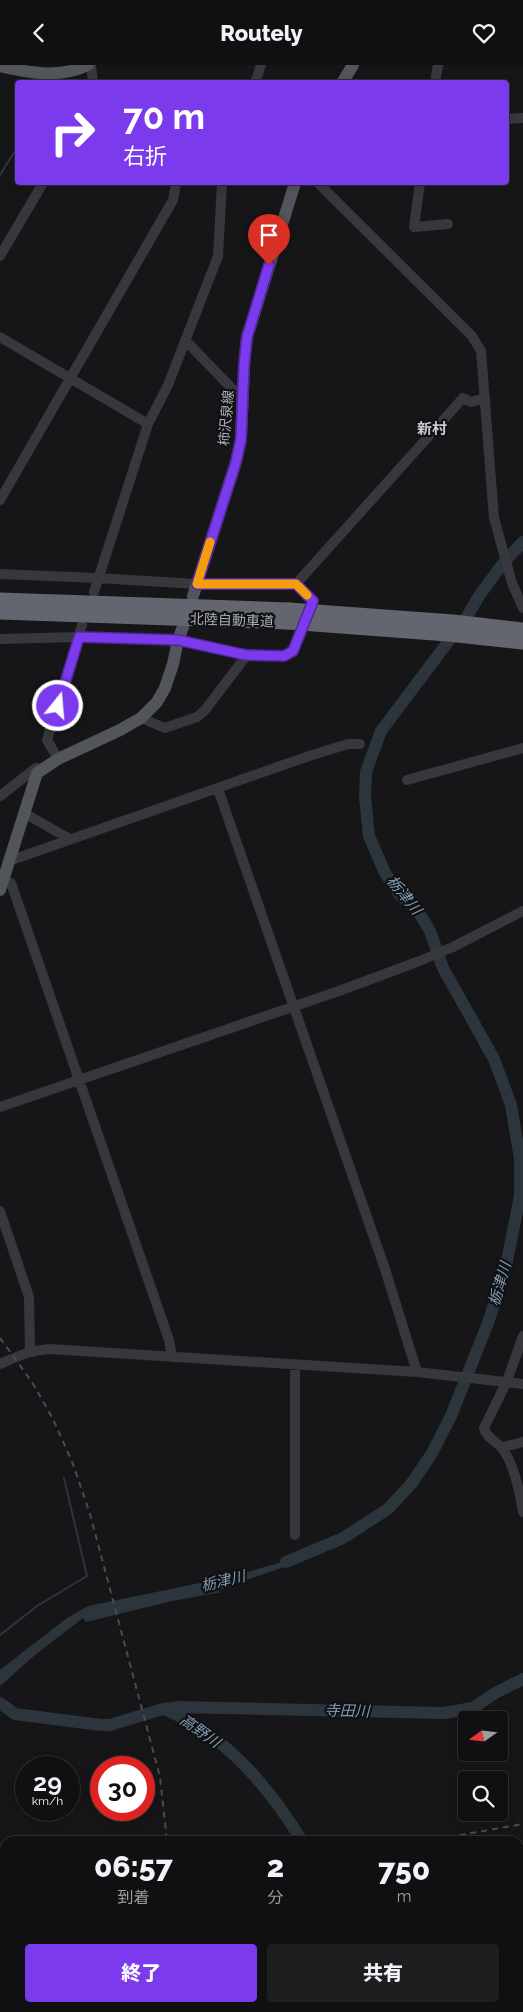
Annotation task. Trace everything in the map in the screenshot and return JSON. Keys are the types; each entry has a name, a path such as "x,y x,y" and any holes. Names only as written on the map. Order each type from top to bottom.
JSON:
{"highway":[{"name":"北陸自動車道","path":"0,600 288,616 523,642"},
{"name":"北陸自動車道","path":"0,612 426,620 523,630"}],"main road":[{"path":"5,67 52,75 90,65"},
{"path":"344,80 353,65"},
{"name":"柿沢泉線","path":"195,590 236,462 241,439 247,337 294,185"},
{"path":"2,884 37,773 58,759 120,731 141,718 157,702 165,687 173,664 183,627"}],"street":[{"path":"90,65 92,80"},
{"path":"256,80 261,65"},
{"path":"436,80 438,65"},
{"path":"509,119 523,118"},
{"path":"0,256 42,185"},
{"path":"0,500 173,200 176,185"},
{"path":"94,591 148,424 168,385 218,256 222,185"},
{"path":"320,185 472,336 481,351 494,518 512,583 523,608"},
{"path":"420,185 414,227 448,224"},
{"path":"0,337 148,424"},
{"path":"186,341 243,400"},
{"path":"0,575 97,577 195,590 296,584 463,398 472,402 485,398"},
{"path":"0,639 79,637 178,640 246,655 284,656 293,651 313,601 296,584"},
{"path":"58,759 47,740 82,625"},
{"path":"141,718 165,728 197,717 205,711 246,655"},
{"path":"9,861 309,756 348,744 360,744"},
{"path":"407,781 523,748"},
{"path":"0,796 36,768 44,769"},
{"path":"218,789 385,1269 417,1372"},
{"path":"24,813 70,839"},
{"path":"2,884 11,883 80,1078 168,1340 172,1357"},
{"path":"0,1107 417,962 453,947 523,911"},
{"path":"0,1211 29,1297 30,1351"},
{"path":"523,1336 507,1381 484,1428 485,1433 502,1449 521,1486 523,1512"},
{"path":"0,1364 14,1356 30,1351 49,1349 295,1366 417,1372 523,1384"},
{"path":"295,1366 295,1535"},
{"path":"502,1449 523,1442"}],"water":[{"path":"314,1553 295,1563 216,1591 222,1592 172,1601 86,1622 83,1618 35,1655 0,1686 0,1670 67,1618 88,1606 229,1577"}],"waterway":[{"path":"0,175 15,151"},
{"name":"栃津川","path":"286,1562 343,1538 388,1509 411,1484 431,1455 451,1416 488,1323 506,1266 520,1196 520,1159 511,1105 494,1059 443,968 430,931 418,911 400,895 385,873 369,836 365,797 366,772 381,731 466,618 479,596 504,562 523,542"},
{"path":"0,1635 37,1606 87,1576 64,1478"},
{"name":"寺田川","path":"0,1703 15,1714 101,1725 110,1725 163,1709 180,1707 443,1713 473,1708 495,1693 523,1679"},
{"name":"高野川","path":"166,1710 208,1733 227,1748 260,1782 299,1836"}],"railway":[{"path":"0,1338 32,1382 53,1419 73,1464 90,1514 160,1777 166,1836"},
{"path":"455,1836 523,1824"}],"slow traffic":[{"path":"210,542 197,584 296,584 307,595"}],"district":[{"name":"新村","path":"432,429"}],"route":[{"path":"58,706 79,637 178,640 246,655 284,656 293,651 313,601 296,584 197,584 236,462 241,439 247,337 269,265"}]}
